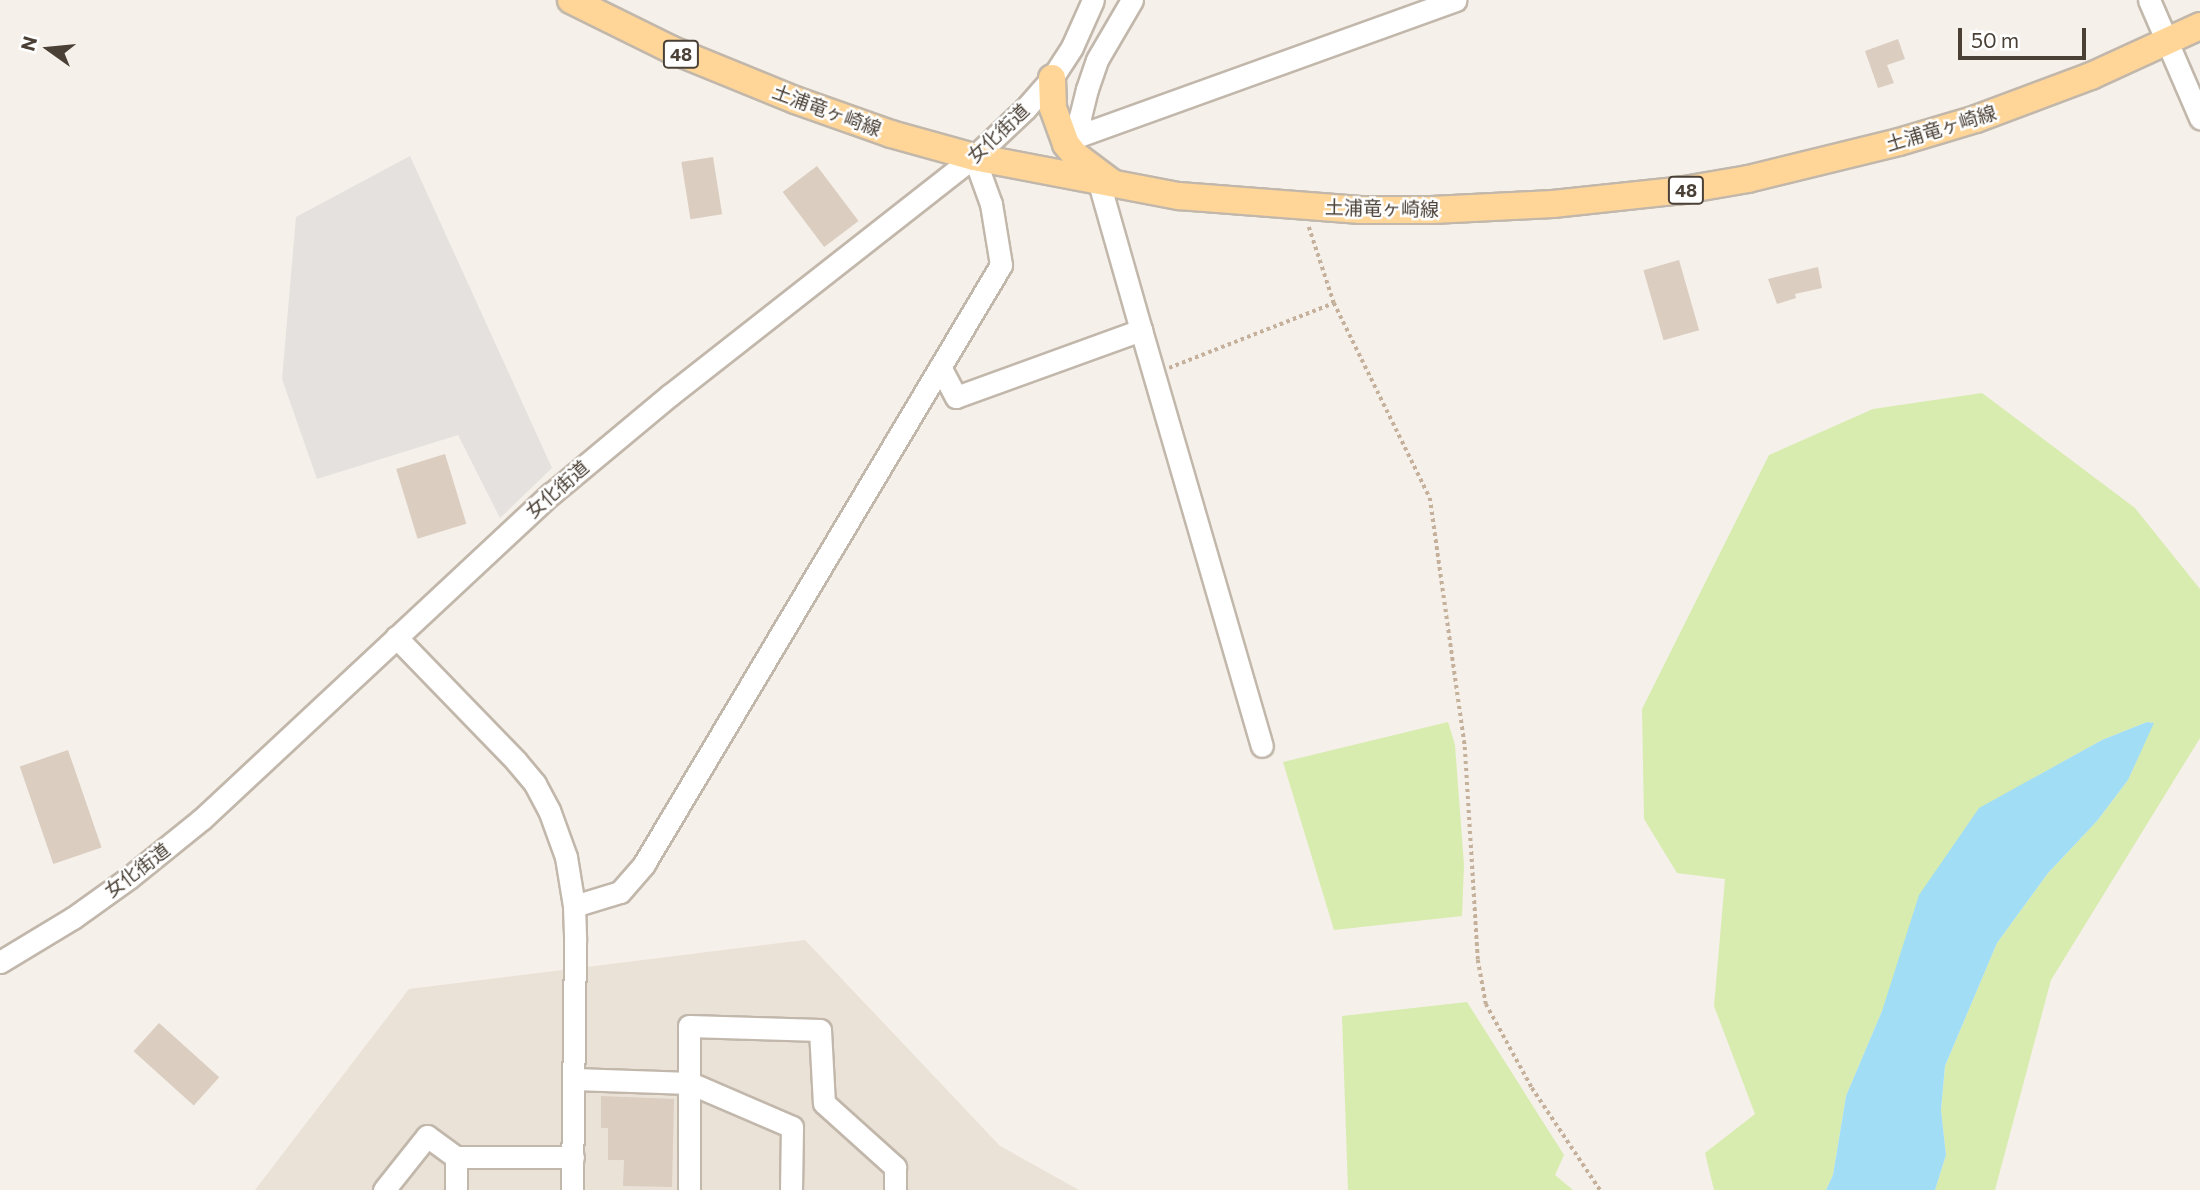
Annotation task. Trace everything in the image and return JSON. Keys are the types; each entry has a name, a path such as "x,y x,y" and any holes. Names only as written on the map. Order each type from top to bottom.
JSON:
{"main road":[{"name":"土浦竜ヶ崎線","path":"571,0 670,49 795,100 891,134 974,157 1179,196 1298,206 1396,210 1490,209 1616,199 1748,179 1899,142 1976,119 2091,76 2200,26"},
{"path":"1052,78 1053,107 1066,144 1110,185"}],"street":[{"name":"女化街道","path":"0,962 73,918 130,877 202,819 551,494 660,403 974,157 1025,109 1052,78 1072,47 1093,0"},
{"path":"1132,0 1097,60 1080,117 1081,135 1455,0"},
{"path":"2149,0 2200,118"},
{"path":"1072,47 1097,60"},
{"path":"574,906 620,892 644,864 1001,265 991,204 974,157"},
{"path":"1110,185 1142,330 1262,746"},
{"path":"940,368 956,397 1142,330"},
{"path":"396,637 535,784 549,810 566,857 574,906 572,1190"},
{"path":"689,1190 689,1027 820,1030 824,1103 895,1167 895,1190"},
{"path":"574,1079 690,1083 792,1127 791,1190"},
{"path":"384,1190 427,1136 456,1157 573,1157"},
{"path":"456,1157 456,1190"}],"path":[{"path":"1298,206 1315,239 1334,303 1430,498 1465,747 1478,960 1486,1004 1532,1088 1600,1190"},
{"path":"1154,374 1334,303"}],"shaded area":[{"path":"410,156 552,468 500,518 458,435 317,479 282,379 296,217"},
{"path":"805,940 1000,1146 1079,1190 255,1190 409,989"}],"green space":[{"path":"1982,393 2135,508 2200,589 2200,738 2051,980 1995,1190 1935,1190 1946,1155 1941,1110 1945,1066 1997,943 2048,873 2097,821 2128,780 2153,723 2147,722 2102,740 1980,808 1882,1011 1846,1096 1833,1175 1826,1190 1714,1190 1705,1153 1755,1114 1714,1006 1725,879 1677,873 1644,819 1642,709 1769,455 1873,409"},
{"path":"1448,722 1455,745 1464,865 1462,916 1334,930 1283,762"},
{"path":"1467,1002 1564,1155 1555,1175 1573,1190 1348,1190 1342,1016"}],"water":[{"path":"2147,722 2154,723 2128,780 2097,821 2048,873 1997,943 1945,1066 1941,1110 1946,1155 1935,1190 1826,1190 1833,1175 1846,1096 1882,1011 1919,895 1979,808 2102,740"}],"building":[{"path":"1898,39 1905,59 1887,65 1894,83 1878,88 1865,51"},
{"path":"713,157 722,214 690,219 681,162"},
{"path":"817,166 859,221 824,247 783,192"},
{"path":"1679,260 1699,330 1664,340 1643,270"},
{"path":"1818,267 1822,288 1795,294 1796,298 1777,304 1768,279"},
{"path":"445,454 466,524 418,539 396,469"},
{"path":"68,750 102,847 53,864 20,767"},
{"path":"159,1023 219,1077 194,1105 134,1051"},
{"path":"601,1096 674,1099 672,1187 623,1186 624,1160 608,1160 608,1128 601,1128"}]}
